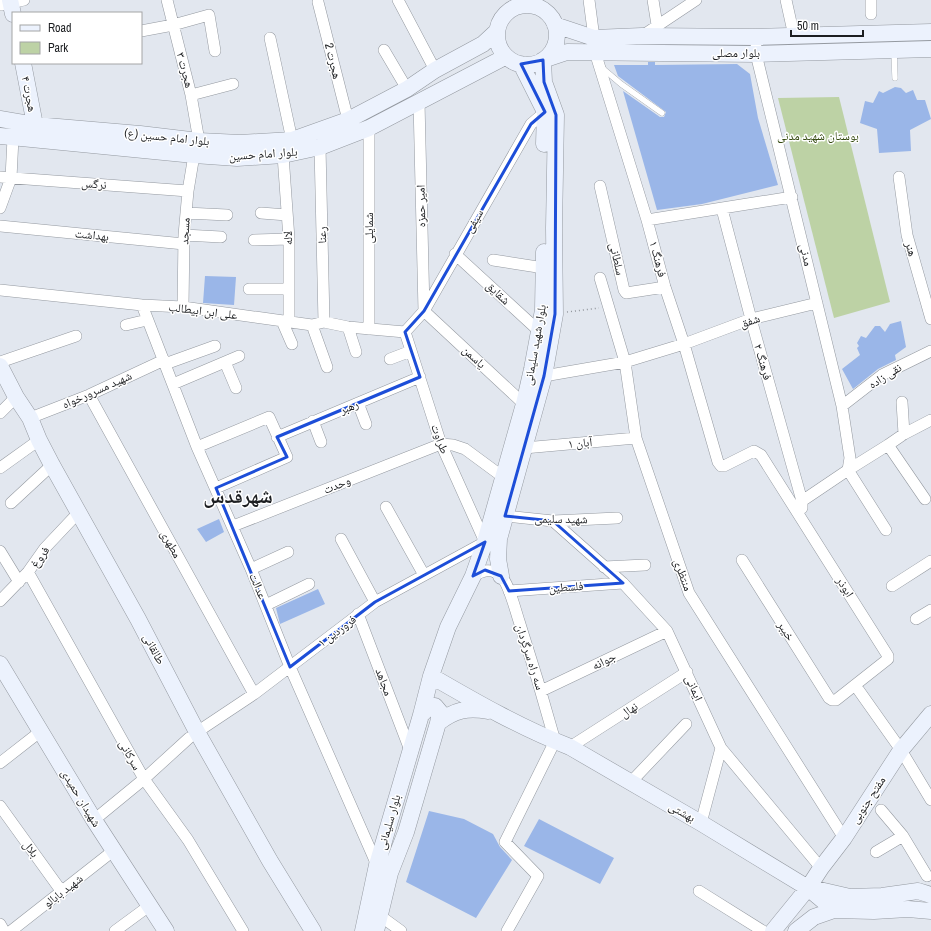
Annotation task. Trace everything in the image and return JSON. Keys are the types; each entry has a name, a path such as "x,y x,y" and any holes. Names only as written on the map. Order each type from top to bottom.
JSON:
{"main road":[{"path":"528,3 544,11 551,17 555,25 557,35 555,45 551,53 543,60 529,65 521,64 506,57 497,38 497,30 502,18 509,11 528,3"},
{"name":"بلوار مصلی","path":"555,25 596,52"},
{"name":"بلوار امام حسین (ع)","path":"0,120 35,125 140,134 197,148 240,143 292,140 348,120 483,44 497,30"},
{"name":"بلوار مصلی","path":"596,52 642,36 756,37 931,32"},
{"name":"بلوار مصلی","path":"543,60 568,52 756,54 931,49"},
{"name":"بلوار امام حسین","path":"6,137 197,148 237,158 283,155 320,147 369,128 506,57"},
{"name":"بلوار شهید سلیمانی","path":"501,576 498,559 499,539 504,516 544,376 555,314 554,220 556,115 544,82 543,60"},
{"name":"هجرت ۴","path":"23,64 35,125"},
{"name":"بلوار شهید سلیمانی","path":"473,576 485,542 524,404 540,332 543,310 545,112 521,64"},
{"name":"طالقانی","path":"0,366 16,398 30,418 52,465 138,619 193,735 313,931"},
{"path":"421,715 431,676 448,627 473,576"},
{"name":"شهیدان حمیدی","path":"0,664 113,851 166,931"},
{"path":"431,676 493,712 555,741"},
{"path":"421,715 430,706 435,706 440,712 438,723"},
{"path":"438,723 446,716 462,710 475,708 493,712"},
{"name":"مفتح جنوبی","path":"773,931 808,888 844,838 901,750 931,714"},
{"name":"بلوار سلیمانی","path":"363,931 377,865 421,715"},
{"name":"بلوار سلیمانی","path":"376,931 390,873 406,832 438,723"},
{"name":"بهشتی","path":"555,741 570,747 808,888"},
{"path":"808,888 850,897 924,893"},
{"path":"808,888 834,910"},
{"path":"915,910 924,893"},
{"path":"796,931 814,917 834,910 931,911"}],"street":[{"name":"هجرت ۳","path":"167,0 191,95 197,148"},
{"path":"398,0 435,70"},
{"name":"فرهنگ ۱","path":"591,0 596,52 647,220 665,287 684,344 718,462 721,466"},
{"path":"653,0 657,25"},
{"path":"642,36 696,0"},
{"path":"786,0 794,36"},
{"path":"871,0 871,14"},
{"name":"هجرت 2","path":"318,2 348,120"},
{"path":"142,31 173,25 209,15 215,51"},
{"name":"مدنی","path":"756,37 756,54 842,406 850,458 848,470"},
{"path":"270,38 292,140"},
{"path":"384,50 407,88"},
{"path":"191,95 234,84"},
{"name":"امیر حمزه","path":"419,102 424,311"},
{"name":"سیفی","path":"406,332 424,311 531,124 545,112"},
{"name":"شمایلی","path":"369,128 369,329"},
{"path":"0,208 5,178 6,137"},
{"name":"رعنا","path":"320,147 324,322"},
{"name":"مسجد","path":"183,307 186,213 188,191 197,148"},
{"name":"لاله","path":"283,155 289,239 289,289 286,321"},
{"name":"هنر","path":"899,177 907,235 931,319"},
{"name":"نرگس","path":"5,178 188,191"},
{"name":"سلطانی","path":"600,186 624,290 626,293 630,294 665,287"},
{"path":"647,220 792,197"},
{"name":"فرهنگ ۲","path":"722,209 802,501 800,516"},
{"path":"186,213 227,215"},
{"path":"261,213 287,215"},
{"name":"بهداشت","path":"0,226 184,240 221,237"},
{"path":"254,240 289,239"},
{"name":"شقایق","path":"456,254 540,332"},
{"path":"493,260 544,268"},
{"name":"منتظری","path":"600,278 625,362 636,438 689,593 844,838"},
{"path":"249,289 289,289"},
{"name":"علی ابن ابیطالب","path":"0,290 142,305 183,307 312,325 324,322 348,327 406,332"},
{"name":"شفق","path":"544,376 625,362 684,344 751,319 817,303"},
{"name":"عدالت","path":"142,305 198,447 251,569 290,667 377,865"},
{"name":"یاسمن","path":"424,311 524,404"},
{"path":"126,325 147,320"},
{"path":"286,321 292,344"},
{"path":"312,325 327,368"},
{"path":"348,327 356,352"},
{"name":"طراوت","path":"406,332 441,444 485,542"},
{"path":"0,362 76,336"},
{"name":"شهید مسرورخواه","path":"30,418 89,395 164,362 215,346"},
{"path":"390,359 411,351"},
{"name":"نقی زاده","path":"842,406 882,376 931,351"},
{"path":"174,384 239,356"},
{"path":"225,362 236,388"},
{"name":"رهبر","path":"277,437 420,377"},
{"name":"مطهری","path":"89,395 254,694"},
{"path":"0,413 16,398"},
{"path":"902,402 904,434"},
{"path":"358,403 366,424"},
{"path":"198,447 269,417 287,457 216,488"},
{"path":"802,501 904,434 931,420"},
{"path":"313,421 321,442"},
{"name":"آبان ۱","path":"524,448 636,438"},
{"path":"0,468 39,440"},
{"path":"441,444 454,445 465,450 503,477"},
{"name":"وحدت","path":"233,526 441,444"},
{"path":"888,445 925,499"},
{"name":"ابوذر","path":"721,466 754,452 758,452 761,455 888,656 888,659 855,685"},
{"path":"11,503 52,465"},
{"path":"848,470 886,530"},
{"path":"386,507 424,575"},
{"name":"فروغ","path":"0,601 28,572 45,548 79,512"},
{"name":"شهید سلیمی","path":"504,516 554,521 617,518"},
{"name":"ایمانی","path":"554,521 622,583 667,631 721,748 821,868"},
{"path":"341,539 375,602"},
{"name":"فروردین ۱","path":"94,820 144,779 193,735 254,694 358,614 375,602 485,542"},
{"path":"0,551 19,582"},
{"path":"251,569 288,552"},
{"name":"خیبر","path":"742,560 829,698 836,700 855,685"},
{"path":"892,586 931,561"},
{"path":"604,567 646,565"},
{"path":"473,576 484,570 492,571 501,576"},
{"name":"سرکانی","path":"28,572 144,779 188,840 243,931"},
{"name":"سه راه سرگردان","path":"501,576 510,592 555,741"},
{"name":"فلسطین","path":"510,592 622,583"},
{"path":"266,605 309,584"},
{"path":"916,619 931,610"},
{"name":"مجاهد","path":"358,614 410,750"},
{"name":"جوانه","path":"541,691 667,631"},
{"name":"نهال","path":"570,747 687,672"},
{"path":"855,685 901,750 931,800"},
{"path":"630,783 686,724"},
{"path":"0,763 41,731"},
{"path":"507,931 538,876 505,842 555,741"},
{"path":"700,823 721,748"},
{"name":"بلال","path":"0,806 62,892"},
{"path":"881,810 903,836 929,875 924,893"},
{"path":"876,852 903,836"},
{"name":"شهید بابالو","path":"12,931 113,851"},
{"path":"699,891 763,931"},
{"path":"114,931 149,906"},
{"path":"379,915 401,931"},
{"path":"0,924 4,931"}],"lane":[{"path":"894,50 894,78"},
{"path":"596,52 621,84 662,113"}],"path":[{"path":"555,314 608,307"}],"highlighted area":[{"path":"543,60 544,82 556,115 555,314 544,376 505,516 553,521 623,583 509,591 501,576 485,570 473,576 485,542 375,602 290,667 216,488 287,457 277,437 420,377 405,332 424,311 531,124 545,112 521,64"}],"green space":[{"name":"بوستان شهید مدنی","path":"839,97 890,302 834,318 778,98"}],"building":[{"path":"648,62 655,62 655,65 737,64 750,74 758,118 778,185 702,204 657,210 623,91 660,117 664,117 666,112 618,76 614,65 648,65"},
{"path":"895,87 901,88 906,93 913,90 917,100 925,100 931,119 910,130 911,151 879,153 877,129 860,123 865,101 873,103 879,91 883,93"},
{"path":"205,276 236,277 234,305 203,303"},
{"path":"901,321 906,347 895,355 896,360 878,369 853,389 842,369 860,355 857,348 859,346 857,343 861,336 866,338 875,326 880,326 885,332 890,324"},
{"path":"219,519 224,532 206,542 197,529"},
{"path":"318,589 325,604 280,624 276,608"},
{"path":"429,811 464,819 493,834 500,847 512,860 476,918 406,882"},
{"path":"539,819 614,858 600,884 524,846"}],"district":[{"name":"شهرقدس","path":"238,496"}]}
